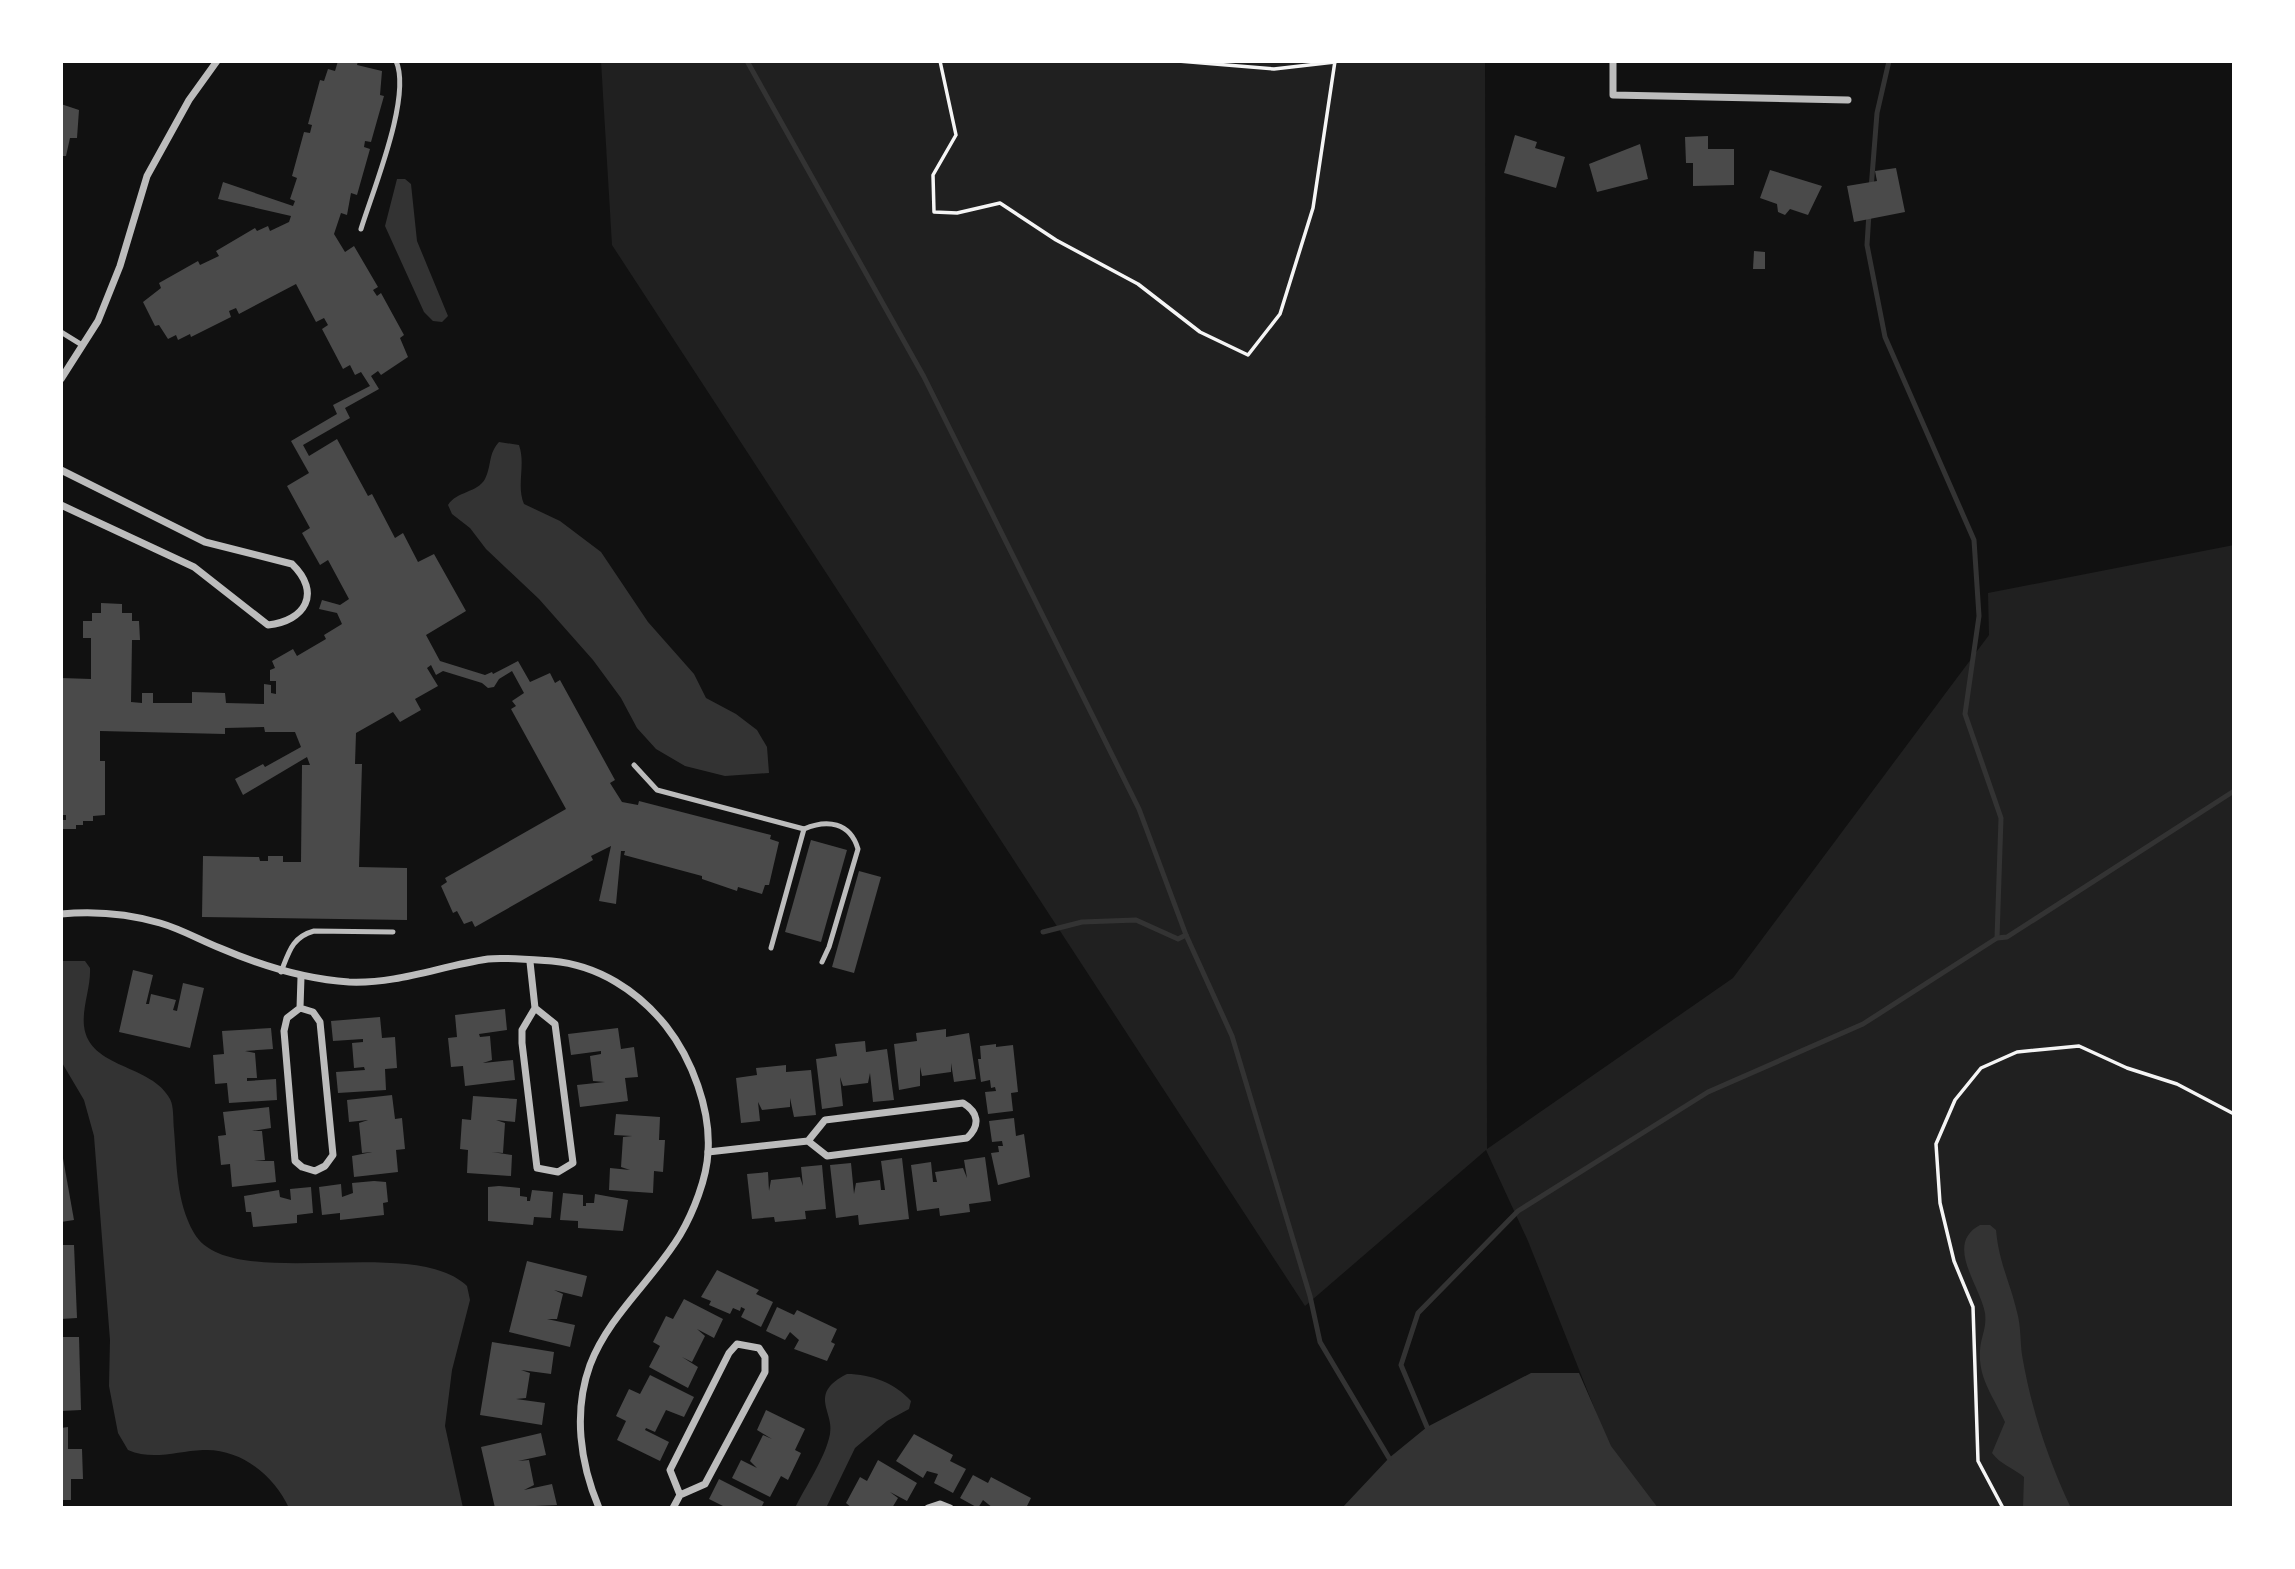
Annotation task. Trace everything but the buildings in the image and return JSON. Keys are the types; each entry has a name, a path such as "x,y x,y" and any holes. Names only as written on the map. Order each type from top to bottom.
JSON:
{"street":[{"path":"61,379 98,321 120,266 147,176 189,100 217,61"},
{"path":"1613,61 1613,95 1848,100"},
{"path":"61,470 205,542 292,564 302,573 308,587 305,603 296,617 285,623 268,625 194,567 61,505"},
{"path":"61,914 92,913 159,923 281,972 301,977 381,982 490,959 552,961 587,968 637,994 656,1014 671,1033 695,1077 704,1114 708,1152 700,1186 680,1235 602,1339 589,1367 580,1436 589,1485 599,1508"},
{"path":"530,962 535,1008 522,1030 522,1043 537,1168 558,1172 573,1163 555,1024 535,1008"},
{"path":"300,1008 301,977"},
{"path":"300,1008 313,1012 320,1022 332,1155 325,1166 316,1171 302,1167 295,1161 284,1031 287,1018 300,1008"},
{"path":"708,1152 808,1141 827,1156 967,1138 975,1131 977,1118 974,1109 963,1102 825,1120 808,1141"},
{"path":"673,1508 680,1495 705,1484 765,1373 765,1357 759,1348 737,1344 729,1353 670,1469 680,1495"},
{"path":"928,1508 940,1504 950,1508"}],"lane":[{"path":"361,229 400,100 402,74 396,61"},
{"path":"61,332 82,345"},
{"path":"634,765 657,790 804,830 817,824 834,823 847,830 858,849 829,947 822,962"},
{"path":"771,948 804,830"},
{"path":"281,972 294,940 302,934 314,931 393,932"}],"path":[{"path":"940,61 956,135 933,175 934,212 957,213 1000,203 1056,240 1138,285 1200,332 1248,355 1280,314 1312,208 1335,62 1274,69 1178,61"},
{"path":"2003,1508 1978,1461 1973,1307 1954,1261 1940,1203 1936,1144 1955,1100 1981,1068 2017,1052 2079,1046 2127,1068 2177,1084 2234,1114"}],"shaded area":[{"path":"601,61 1485,61 1487,1149 1733,978 1989,635 1988,593 2234,545 2234,1508 1634,1508 1528,1241 1486,1150 1305,1306 612,245"},
{"path":"397,179 405,179 411,184 417,241 448,316 442,322 433,321 424,312 385,226"},
{"path":"499,442 519,445 524,504 560,521 601,552 648,622 694,674 706,698 736,714 757,730 767,747 769,773 725,776 685,766 656,749 637,728 621,698 593,660 539,599 486,549 470,528 452,514 448,505 452,500 477,487 485,479 493,451"},
{"path":"61,961 85,961 90,968 84,1019 88,1040 97,1051 109,1059 150,1079 170,1099 178,1183 184,1208 194,1233 214,1251 244,1260 281,1263 406,1264 441,1271 467,1286 470,1300 452,1370 445,1426 463,1508 289,1508 283,1496 265,1475 243,1459 230,1454 203,1450 147,1455 128,1450 118,1433 109,1386 110,1340 94,1136 84,1100 61,1061"},
{"path":"1980,1225 1990,1225 1996,1230 2002,1263 2018,1317 2022,1355 2035,1414 2071,1508 2023,1508 2024,1477 1992,1453 2005,1422 1982,1370 1980,1350 1985,1313 1964,1254 1970,1233"},
{"path":"1531,1373 1579,1373 1611,1446 1658,1508 1342,1508 1389,1458 1427,1427"},
{"path":"847,1374 874,1378 890,1385 911,1401 909,1409 887,1421 855,1448 826,1508 795,1508 828,1443 831,1426 825,1396 835,1381"}],"waterway":[{"path":"747,61 924,377 1139,809 1186,935 1232,1036 1310,1296 1320,1342 1389,1458"},
{"path":"1871,189 1877,113 1889,61"},
{"path":"1869,213 1867,245 1885,337 1974,540 1979,616 1965,714 2001,818 1997,938"},
{"path":"1427,1427 1401,1365 1418,1313 1518,1211 1708,1092 1863,1024 1997,938 2007,937 2234,791"},
{"path":"1043,932 1082,922 1136,920 1178,939 1186,935"}]}
